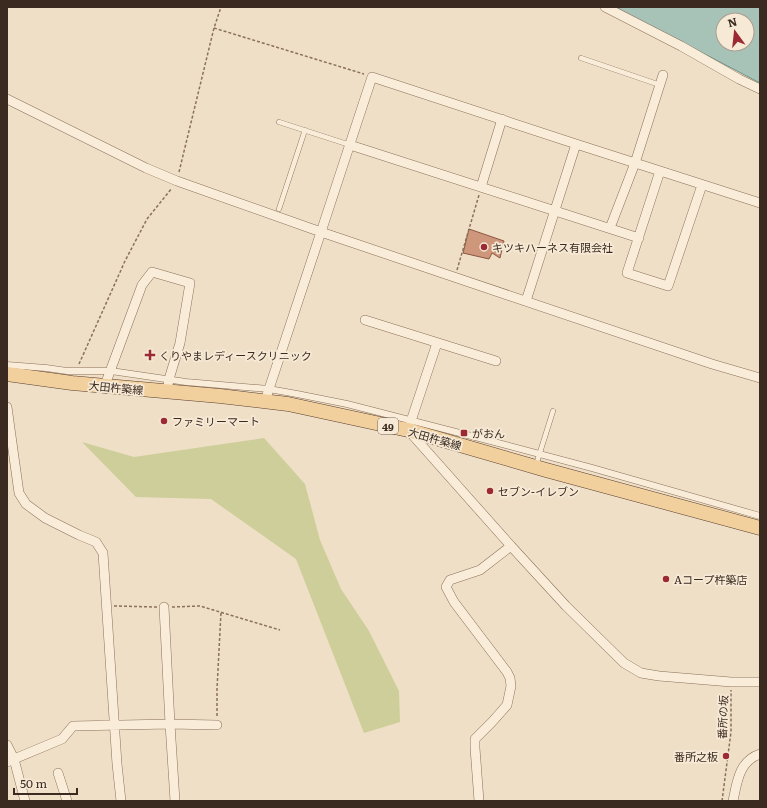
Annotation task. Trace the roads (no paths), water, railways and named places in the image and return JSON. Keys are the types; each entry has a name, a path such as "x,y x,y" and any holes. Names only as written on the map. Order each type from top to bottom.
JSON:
{"main road":[{"name":"大田杵築線","path":"7,374 105,386 168,385 220,396 267,395 288,404 409,426 537,461 760,528"}],"street":[{"path":"605,7 760,89"},
{"path":"610,228 635,163 663,75"},
{"path":"267,395 372,77 760,203"},
{"path":"7,99 146,168 177,181 526,302 712,364 760,378"},
{"path":"481,187 502,119"},
{"path":"526,302 576,144"},
{"path":"350,145 639,238"},
{"path":"660,171 627,273 668,286 702,185"},
{"path":"7,365 67,371 111,371 168,385 180,343 190,283 152,272 142,285 111,371 105,386"},
{"path":"365,320 496,361"},
{"path":"438,344 409,426 511,546 566,606 624,663 641,673 659,676 732,682 760,682"},
{"path":"7,407 19,492 26,504 45,518 96,542 103,553 114,725 121,801"},
{"path":"537,461 592,468 760,516"},
{"path":"479,801 475,739 507,705 511,686 510,678 454,602 446,587 450,580 480,570 511,546"},
{"path":"164,607 175,801"},
{"path":"11,760 62,739 73,726 170,724 217,725"},
{"path":"7,745 25,801"},
{"path":"733,801 738,779 743,768 749,760 760,754"},
{"path":"58,773 67,801"}],"lane":[{"path":"581,58 660,85"},
{"path":"279,122 350,145"},
{"path":"279,209 305,130"},
{"path":"537,461 553,411"}],"place":[{"name":"キツキハーネス有限会社","path":"484,247"},
{"name":"くりやまレディースクリニック","path":"150,355"},
{"name":"ファミリーマート","path":"164,421"},
{"name":"がおん","path":"464,433"},
{"name":"セブン-イレブン","path":"490,491"},
{"name":"Aコープ杵築店","path":"666,579"},
{"name":"番所之板","path":"726,756"}]}
